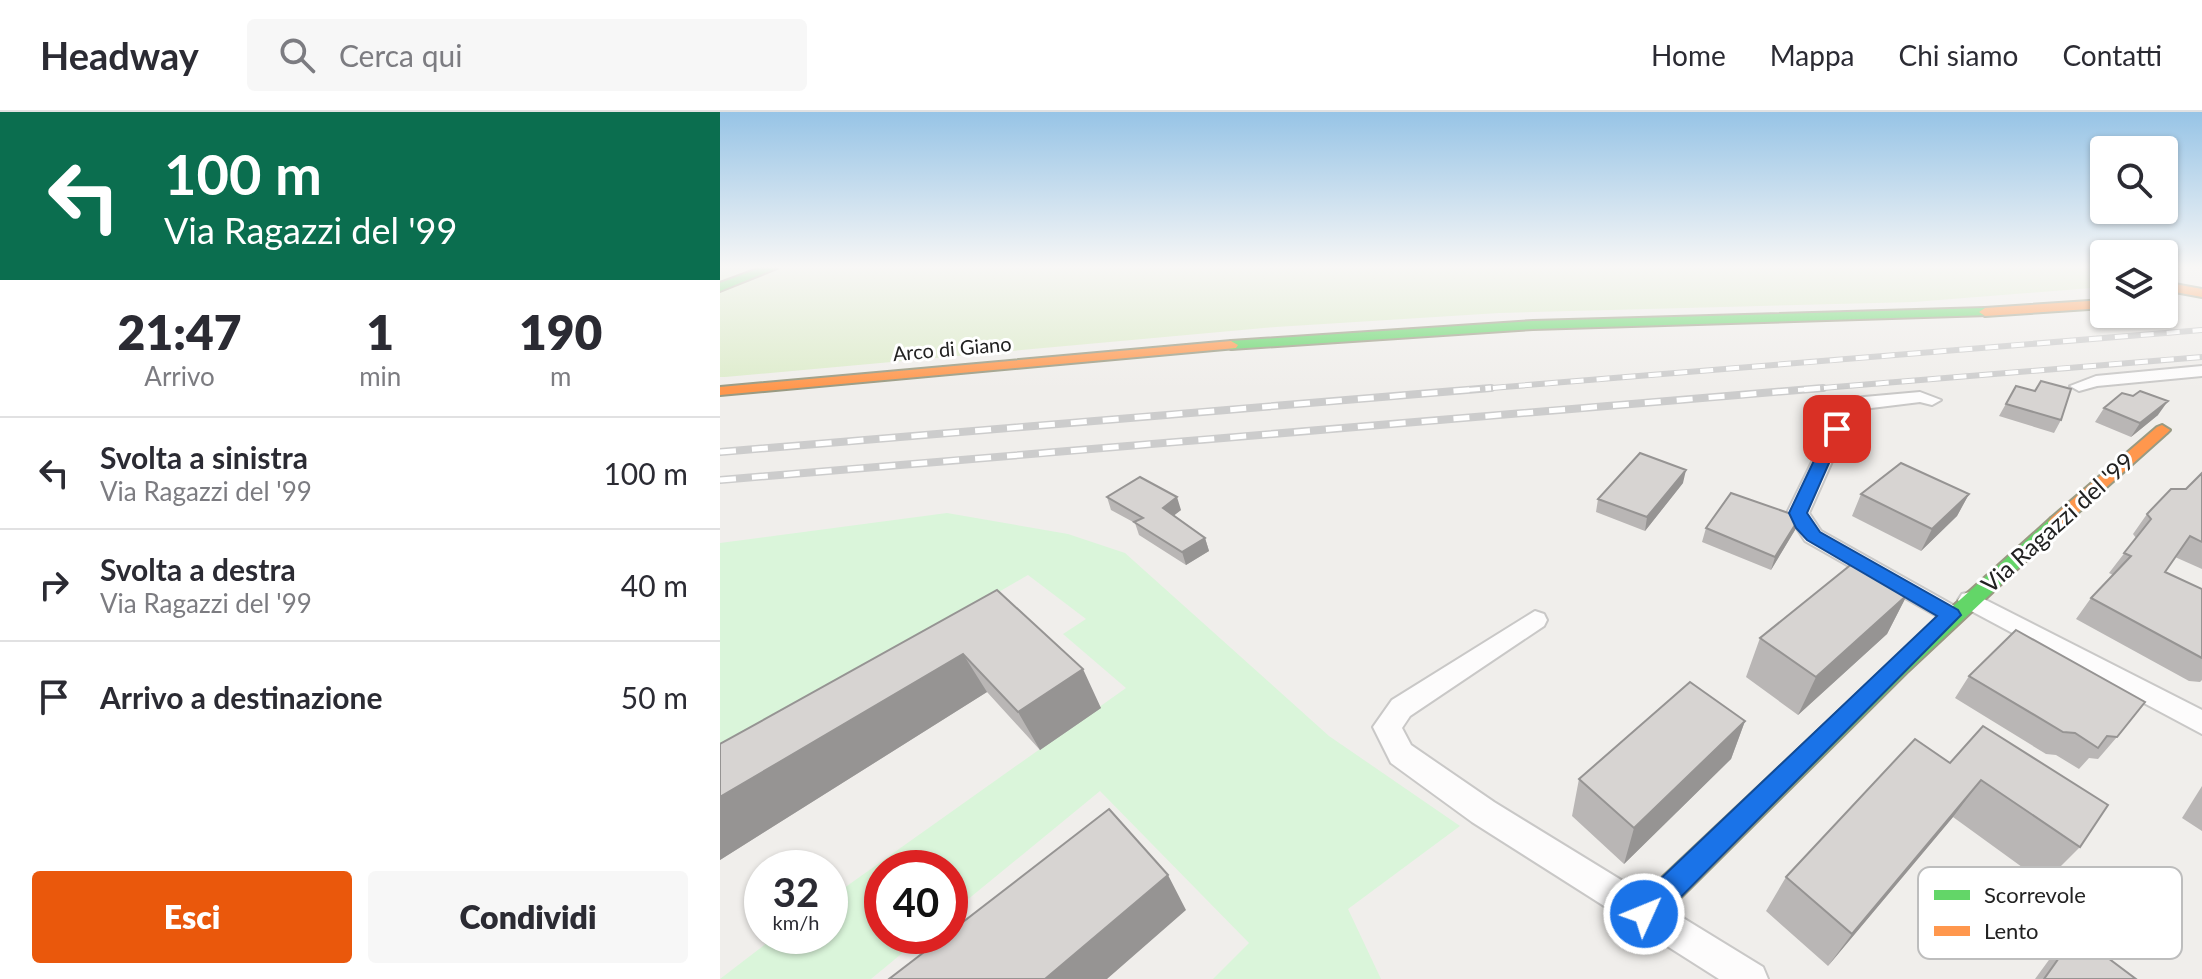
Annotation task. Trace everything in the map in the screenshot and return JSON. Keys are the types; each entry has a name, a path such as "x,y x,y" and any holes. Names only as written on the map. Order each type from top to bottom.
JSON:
{"main road":[{"name":"Arco di Giano","path":"720,391 1338,337 1699,318 2001,313 2047,308"},
{"name":"Via Ragazzi del '99","path":"1644,914 1960,607 2162,430"}],"street":[{"path":"2079,386 2096,381 2202,371"},
{"path":"1932,400 1920,397 1853,403 1847,407 1798,513 1802,524 1813,536 2202,723"},
{"path":"1535,620 1401,708 1387,727 1401,754 1483,812 1751,979"}],"green space":[{"path":"720,308 1670,308 1499,313 1276,327 720,377"},
{"path":"947,513 1068,534 1125,553 1329,736 1460,826 1348,909 1381,979 1213,979 1249,943 1100,791 968,899 968,850 898,850 1126,688 1063,634 1086,619 1028,575 720,754 720,543"},
{"path":"864,874 864,954 901,954 871,979 720,979 753,954 848,954 848,885"}],"building":[{"path":"2041,381 2071,389 2061,420 2006,404 2016,386 2035,391"},
{"path":"2140,391 2168,401 2140,423 2104,408 2122,393 2133,396"},
{"path":"1640,453 1686,470 1647,517 1598,499"},
{"path":"1901,463 1969,494 1932,529 1861,494"},
{"path":"2202,473 2202,542 2190,536 2165,572 2202,589 2202,658 2091,598 2131,556 2124,553 2151,519 2147,514 2171,489 2186,489"},
{"path":"1140,477 1177,497 1163,508 1205,538 1182,552 1134,522 1143,518 1107,497"},
{"path":"1731,493 1800,517 1775,557 1706,528"},
{"path":"1853,563 1907,595 1816,677 1760,638"},
{"path":"997,590 1083,669 1018,712 963,654 720,797 720,744"},
{"path":"2016,630 2145,702 2117,737 2107,736 2098,748 2075,733 2063,732 1969,676"},
{"path":"1690,682 1745,721 1634,828 1579,779"},
{"path":"1983,726 2108,805 2080,847 1981,780 1852,934 1786,877 1915,739 1950,763"},
{"path":"1109,809 1168,875 1045,979 889,979 922,954 968,954 968,918"},
{"path":"2058,959 2109,959 2136,979 2044,979"}],"railway":[{"path":"1467,390 2202,330"},
{"path":"1798,390 2202,357"},
{"path":"720,452 1491,388"},
{"path":"720,480 1823,388"}],"traffic: fast":[{"path":"1231,345 1533,325 1985,312"},
{"path":"1644,914 1899,667 2057,522"}],"traffic: slow":[{"path":"1985,312 2038,308"},
{"path":"720,391 1231,345"},
{"path":"2057,522 2162,430"}],"route":[{"path":"1644,914 1951,615 1813,536 1802,524 1798,513 1837,429"}]}
